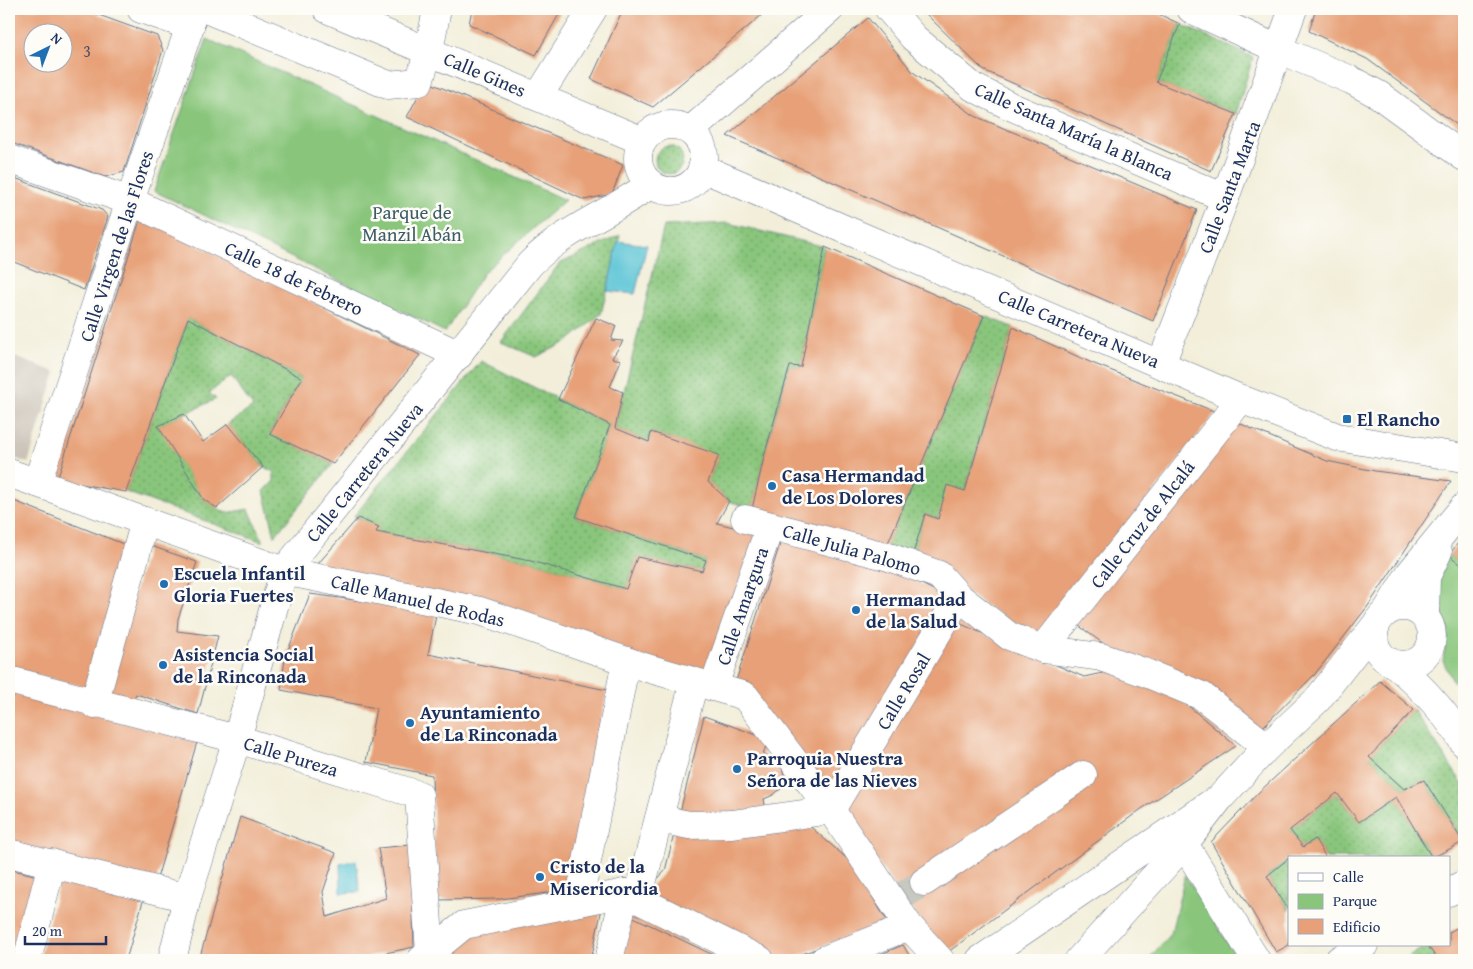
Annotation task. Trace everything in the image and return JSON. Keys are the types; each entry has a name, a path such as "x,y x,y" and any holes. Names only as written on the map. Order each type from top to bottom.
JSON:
{"street":[{"path":"141,9 196,15 388,85 419,82 429,50 437,9"},
{"name":"Calle Gines","path":"327,9 643,141"},
{"path":"538,97 593,9"},
{"path":"690,131 830,9"},
{"name":"Calle Santa María la Blanca","path":"889,9 914,38 973,87 1010,106 1225,198"},
{"path":"1191,9 1280,50 1352,80 1379,95 1464,157"},
{"name":"Calle Santa Marta","path":"1161,364 1225,198 1280,50 1293,9"},
{"name":"Calle Virgen de las Flores","path":"38,483 130,200 196,15"},
{"path":"664,126 682,127 690,131 702,148 702,168 698,177 681,189 670,191 650,184 640,168 638,159 643,141 648,134 664,126"},
{"name":"Calle 18 de Febrero","path":"9,159 130,200 459,355"},
{"name":"Calle Carretera Nueva","path":"702,168 1241,398 1337,437 1464,458"},
{"name":"Calle Carretera Nueva","path":"172,960 186,898 237,739 284,571 530,264 563,235 617,207 650,184"},
{"name":"Calle Cruz de Alcalá","path":"1043,650 1241,398"},
{"name":"Calle Manuel de Rodas","path":"9,473 284,571 480,611 626,661 745,696 831,810 910,926 940,960"},
{"path":"1079,960 1184,844 1218,799 1267,747 1317,700 1381,619 1410,573 1459,515"},
{"path":"1317,700 1356,675 1394,664 1416,663 1430,649 1426,577 1459,515"},
{"path":"94,704 145,521"},
{"name":"Calle Julia Palomo","path":"758,522 889,557 939,575 959,597 1009,636 1043,650 1101,657 1202,696 1267,747"},
{"name":"Calle Amargura","path":"609,960 659,819 758,522"},
{"name":"Calle Rosal","path":"831,810 959,597"},
{"path":"1457,715 1378,652 1374,643 1381,619 1402,607 1418,611 1429,628 1435,678 1457,715 1464,743"},
{"path":"579,902 626,661"},
{"name":"Calle Pureza","path":"9,680 94,704 237,739 419,795 426,956"},
{"path":"924,882 1082,775"},
{"path":"980,960 1218,799"},
{"path":"659,819 689,825 732,824 831,810"},
{"path":"1184,844 1256,960"},
{"path":"9,853 186,898"},
{"path":"27,960 52,863"},
{"path":"1450,891 1464,884"},
{"path":"426,956 464,925 579,902 632,896 760,960"},
{"path":"824,960 910,926"},
{"path":"1339,960 1362,946"}],"shaded area":[{"path":"9,355 56,372 28,463 9,456"}],"green space":[{"path":"1180,24 1253,57 1236,114 1156,82"},
{"name":"Parque de Manzil Abán","path":"207,39 565,200 484,272 445,332 154,191"},
{"path":"669,146 679,150 683,160 679,170 669,174 659,170 655,160 659,150"},
{"path":"728,223 825,247 801,367 789,366 752,509 729,501 708,482 719,456 651,432 649,442 615,428 664,226"},
{"path":"620,235 601,314 567,342 536,357 501,342 559,264"},
{"path":"984,316 1013,327 965,491 938,519 925,514 912,557 885,550"},
{"path":"188,318 302,378 270,433 333,464 275,536 264,491 274,481 274,472 263,467 228,424 253,407 231,376 209,393 216,399 159,426 204,500 226,513 249,509 263,542 126,492"},
{"path":"481,361 610,425 576,517 706,560 702,571 637,557 626,589 531,561 376,532 378,527 354,516"},
{"path":"1449,555 1464,567 1464,685 1453,681 1443,661 1448,629 1434,593"},
{"path":"1414,710 1464,786 1463,842 1424,780 1404,789 1369,757"},
{"path":"1337,793 1359,822 1396,797 1431,856 1325,856 1315,839 1303,847 1290,830"},
{"path":"1288,861 1288,909 1267,876"},
{"path":"1185,875 1238,960 1148,960 1171,933"},
{"path":"1428,946 1438,960 1404,960"}],"water":[{"path":"618,241 647,245 635,294 607,291"},
{"path":"356,860 360,892 341,893 340,864"}],"building":[{"path":"9,9 82,9 157,36 163,50 124,172 105,177 9,142"},
{"path":"472,9 562,9 536,55 469,24"},
{"path":"623,9 769,9 653,107 591,79"},
{"path":"921,9 1148,9 1180,24 1156,82 1236,114 1211,171 983,70"},
{"path":"1316,9 1464,9 1464,130 1367,59 1309,31"},
{"path":"868,18 913,72 975,116 1197,210 1153,321 727,136"},
{"path":"426,81 623,165 612,194 584,200 407,117"},
{"path":"9,176 102,210 108,217 84,290 9,260"},
{"path":"141,217 420,355 333,464 270,434 302,378 188,318 126,492 57,480"},
{"path":"825,247 984,316 885,550 752,509 765,453 790,366 801,367"},
{"path":"596,318 616,326 611,340 623,341 612,358 621,360 610,387 623,392 615,428 649,442 651,432 719,455 708,482 729,501 717,523 758,533 705,675 316,566 358,518 379,527 376,532 531,561 626,589 637,557 702,571 706,560 576,517 610,425 558,399"},
{"path":"1013,327 1092,363 1216,412 1039,640 912,557 925,514 938,519 947,485 965,491"},
{"path":"184,414 203,442 228,424 263,467 217,508 204,500 158,426"},
{"path":"1234,421 1327,461 1375,471 1451,481 1368,606 1315,674 1258,732 1112,650 1075,623"},
{"path":"9,499 126,545 89,688 9,668"},
{"path":"1464,535 1464,567 1449,555"},
{"path":"781,541 914,580 947,597 831,800 734,687"},
{"name":"Asistencia Social de la Rinconada","path":"148,545 197,562 178,619 177,631 218,636 198,714 136,694 132,702 106,696"},
{"path":"310,594 437,611 428,654 607,690 570,890 500,899 436,900 432,775 366,762 376,708 281,690 285,658"},
{"path":"954,621 1084,677 1116,670 1185,703 1236,746 1140,810 944,955 841,812"},
{"path":"1380,681 1414,710 1369,757 1404,789 1424,780 1463,842 1436,856 1431,856 1396,797 1359,822 1337,793 1290,830 1303,847 1315,839 1325,856 1288,856 1288,859 1267,876 1288,909 1288,946 1276,952 1211,842 1260,791"},
{"path":"9,692 197,742 156,882 9,845"},
{"name":"Parroquia Nuestra Señora de las Nieves","path":"704,716 768,739 763,755 781,763 784,775 783,787 764,799 766,811 679,816"},
{"path":"796,814 852,863 887,921 787,960 779,960 648,895 647,890 665,871 675,830"},
{"path":"240,817 336,853 323,892 327,917 386,898 378,848 411,845 414,947 352,960 199,960"},
{"path":"9,869 38,876 16,960 9,960"},
{"path":"60,878 143,901 126,960 39,960"},
{"path":"602,908 591,960 428,960 471,927"},
{"path":"625,913 724,960 617,960"},
{"path":"1464,924 1464,960 1438,960 1428,946 1450,946 1450,931"},
{"path":"903,945 912,960 867,960"}],"tunnel":[{"path":"893,902 924,882"}],"place":[{"name":"El Rancho","path":"1347,419"},
{"name":"Casa Hermandad de Los Dolores","path":"772,486"},
{"name":"Escuela Infantil Gloria Fuertes","path":"164,584"},
{"name":"Hermandad de la Salud","path":"856,610"},
{"name":"Asistencia Social de la Rinconada","path":"163,665"},
{"name":"Ayuntamiento de La Rinconada","path":"410,723"},
{"name":"Parroquia Nuestra Señora de las Nieves","path":"737,769"},
{"name":"Cristo de la Misericordia","path":"540,877"}]}
